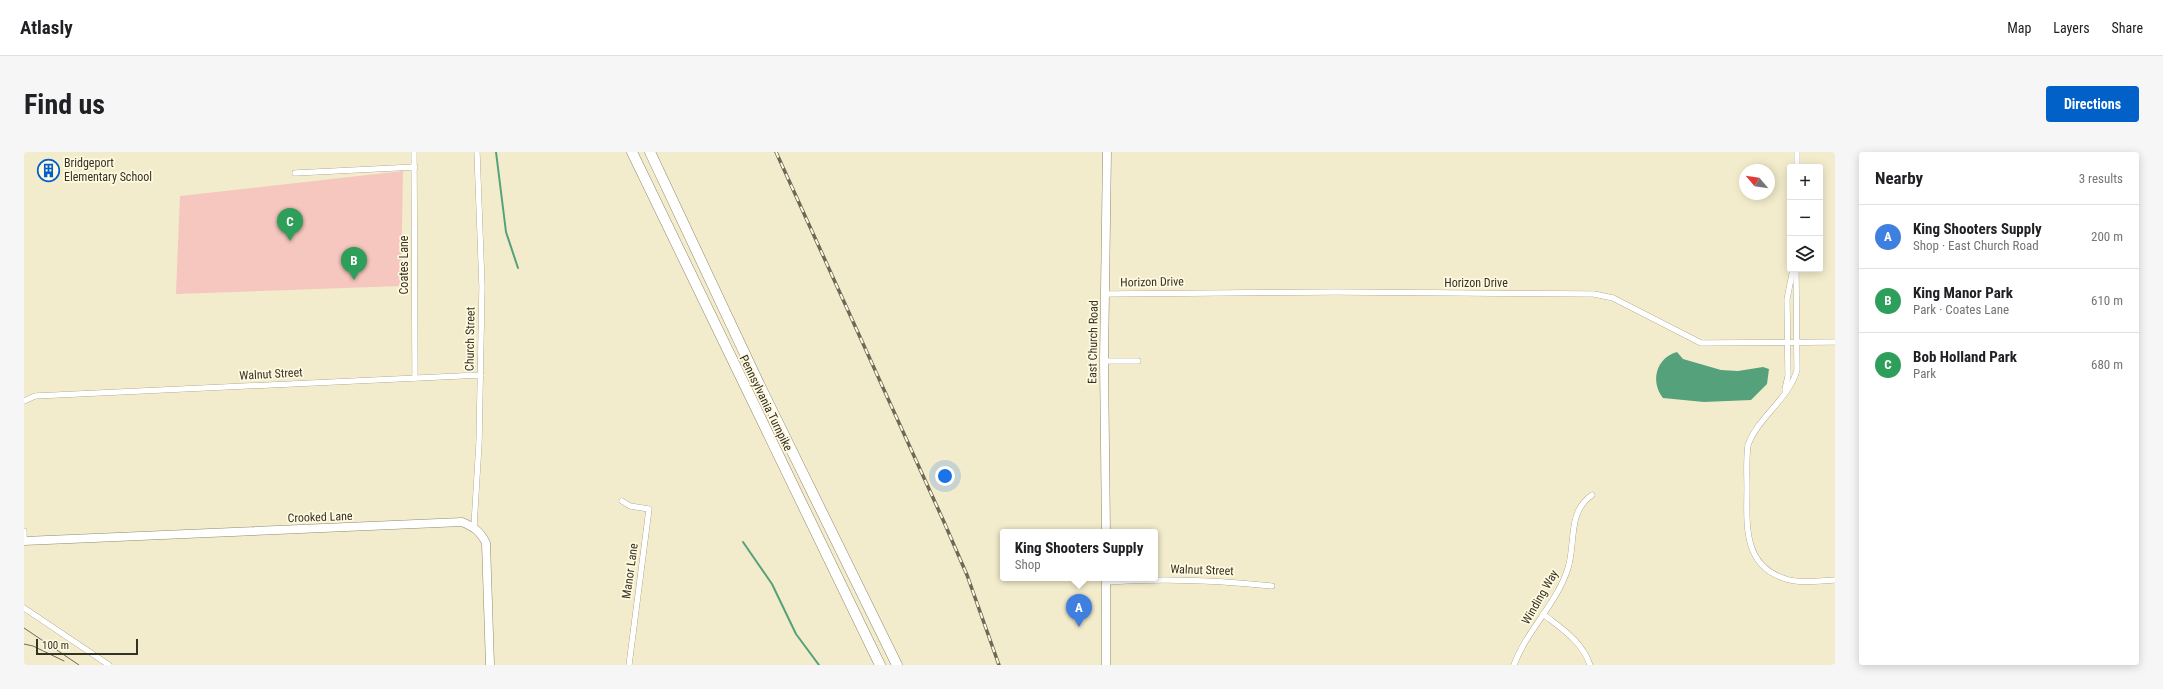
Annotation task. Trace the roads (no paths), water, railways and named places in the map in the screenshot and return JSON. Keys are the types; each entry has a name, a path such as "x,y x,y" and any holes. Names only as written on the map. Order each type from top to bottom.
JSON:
{"highway":[{"name":"Pennsylvania Turnpike","path":"632,152 880,665"},
{"name":"Pennsylvania Turnpike","path":"650,152 760,386 897,665"}],"street":[{"name":"Coates Lane","path":"414,152 415,378"},
{"name":"Church Street","path":"474,526 481,375 482,287 477,152"},
{"name":"East Church Road","path":"1106,529 1104,361 1107,152"},
{"path":"1796,152 1796,164"},
{"path":"295,173 415,167"},
{"path":"1785,392 1788,376 1786,342 1788,290 1791,272"},
{"path":"1796,272 1797,370 1792,382 1754,434 1748,445 1747,531 1749,542 1758,559 1771,572 1782,578 1795,581 1835,580"},
{"name":"Horizon Drive","path":"1106,294 1336,292 1594,294 1613,298 1701,343 1835,342"},
{"path":"1104,361 1138,361"},
{"name":"Walnut Street","path":"24,402 31,396 63,396 481,375"},
{"name":"Winding Way","path":"1514,665 1568,570 1577,514 1584,502 1592,495"},
{"name":"Manor Lane","path":"622,501 630,506 649,509 629,665"},
{"name":"Crooked Lane","path":"24,542 462,522 474,526"},
{"path":"474,526 482,535 486,543 488,554 490,665"},
{"path":"24,531 24,542"},
{"name":"Walnut Street","path":"1158,579 1216,580 1272,586"},
{"path":"1106,581 1106,665"},
{"path":"24,608 109,665"},
{"path":"1543,614 1575,640 1585,653 1590,665"}],"waterway":[{"path":"496,152 506,232 518,268"},
{"path":"743,542 772,584 796,634 819,665"}],"tram line":[{"path":"24,628 79,665"},
{"path":"24,644 33,646 64,661"}],"railway":[{"path":"776,152 944,522 967,575 999,665"}],"place":[{"name":"Bridgeport Elementary School","path":"49,170"},
{"name":"Bob Holland Park","path":"290,241"},
{"name":"King Manor Park","path":"354,280"},
{"name":"King Shooters Supply","path":"1079,627"}]}
